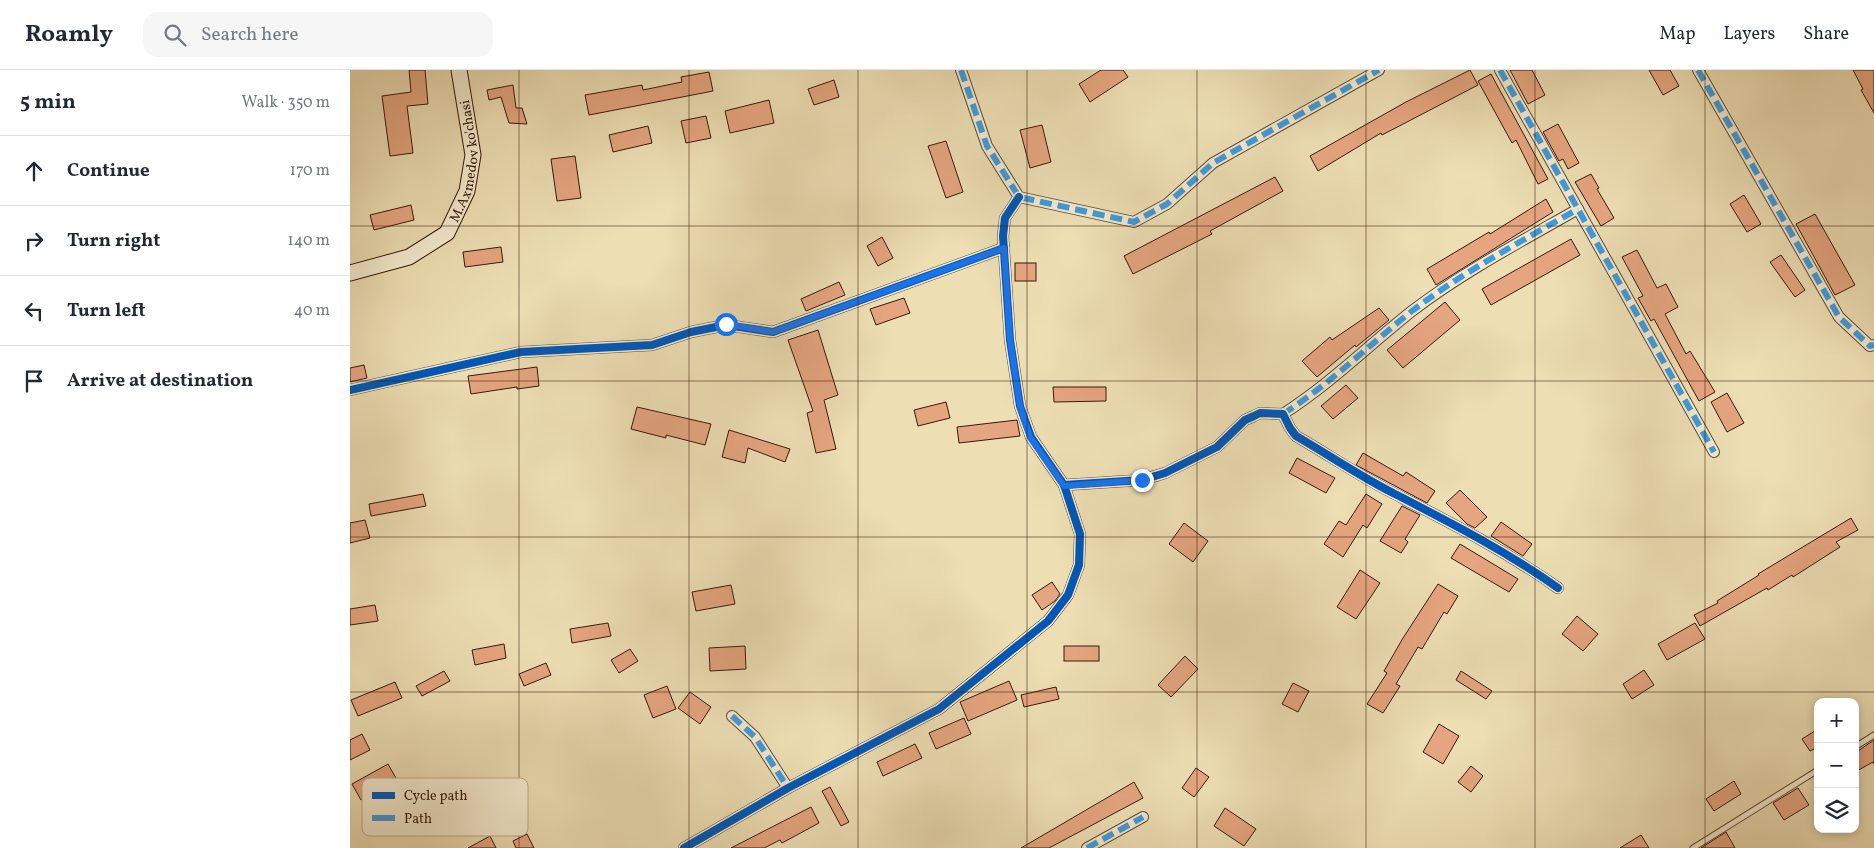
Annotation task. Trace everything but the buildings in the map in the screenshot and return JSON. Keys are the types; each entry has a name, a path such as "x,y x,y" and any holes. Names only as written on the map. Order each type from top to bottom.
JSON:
{"main road":[{"name":"M.Axmedov ko'chasi","path":"350,273 409,257 447,233 467,191 473,155 459,70"}],"street":[{"path":"961,70 987,146 1019,197 1134,222 1167,204 1212,163 1380,70"},
{"path":"1500,70 1714,452"},
{"path":"1698,70 1839,317 1870,346 1874,344"},
{"path":"684,848 788,788 939,709 1048,621 1068,595 1079,565 1080,534 1064,486 1030,437 1020,406 1010,340 1004,248 1005,218 1019,197"},
{"path":"1064,486 1142,480 1165,473 1216,447 1245,420 1260,413 1284,414 1317,390 1444,288 1578,209"},
{"path":"350,390 521,352 652,346 691,332 726,324 773,332 1004,248"},
{"path":"1284,414 1296,436 1394,493 1457,525 1522,562 1558,588"},
{"path":"732,716 755,737 788,788"},
{"path":"1088,848 1143,817"}],"lane":[{"path":"1859,744 1874,735"},
{"path":"1693,848 1814,772"}],"marked path":[{"path":"961,70 987,146 1019,197 1134,222 1167,204 1213,163 1379,70"},
{"path":"1500,70 1714,452"},
{"path":"1698,70 1839,317 1870,346 1874,345"},
{"path":"1283,414 1317,390 1431,297 1493,257 1578,209"},
{"path":"732,716 755,737 788,788"},
{"path":"1087,848 1143,817"}],"cycle path":[{"path":"684,848 788,788 939,709 1048,621 1068,595 1079,565 1080,534 1064,485 1031,437 1020,406 1010,340 1003,236 1005,218 1019,197"},
{"path":"350,390 521,352 652,345 691,332 726,325 773,332 1004,248"},
{"path":"1064,485 1142,480 1165,473 1217,447 1245,420 1260,413 1283,414 1296,436 1370,480 1498,550 1558,588"}],"route":[{"path":"726,324 773,332 1004,248 1010,340 1020,406 1030,437 1064,486 1142,480"}]}
